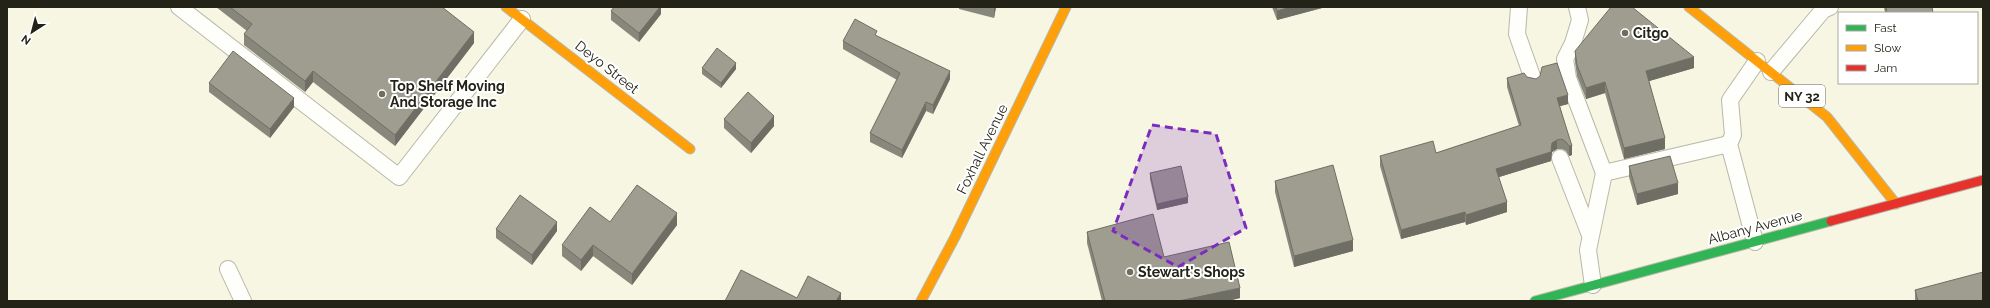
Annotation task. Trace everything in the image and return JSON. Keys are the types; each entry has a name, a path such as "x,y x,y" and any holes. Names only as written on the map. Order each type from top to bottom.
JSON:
{"main road":[{"name":"Deyo Street","path":"506,7 690,149"},
{"name":"Foxhall Avenue","path":"921,301 955,236 1066,7"},
{"name":"NY 32","path":"1689,7 1827,117 1896,204"},
{"name":"Albany Avenue","path":"1535,301 1983,180"}],"lane":[{"path":"179,7 399,177 522,19"},
{"path":"1519,7 1517,34 1533,79"},
{"path":"1577,7 1580,20 1573,44 1565,58 1568,78 1604,173 1590,234 1588,250 1593,285"},
{"path":"1771,72 1823,10 1830,7"},
{"path":"1755,242 1729,144 1733,135 1730,100 1757,61"},
{"path":"1604,173 1729,144"},
{"path":"1560,158 1590,234"},
{"path":"228,269 243,301"}],"highlighted area":[{"path":"1152,125 1216,134 1246,228 1178,267 1113,231"}],"building":[{"name":"Top Shelf Moving And Storage Inc","path":"230,7 442,7 474,32 395,135 313,71 305,81 244,34 252,24"},
{"path":"614,7 660,7 639,33 611,11"},
{"path":"1276,7 1291,7 1277,11"},
{"path":"1611,7 1632,7 1694,57 1646,71 1665,138 1624,148 1605,82 1586,88 1577,65 1575,51"},
{"path":"1886,7 1932,7 1933,12 1887,12"},
{"path":"855,19 877,31 875,35 950,71 933,105 926,102 902,150 870,133 900,73 843,41"},
{"path":"717,48 736,63 721,83 702,68"},
{"path":"233,51 294,98 270,129 209,83"},
{"path":"1557,63 1568,95 1557,98 1572,146 1569,146 1562,139 1557,140 1552,143 1551,152 1496,169 1507,202 1466,215 1465,212 1401,230 1380,156 1433,141 1436,153 1521,125 1507,78 1524,73 1527,77 1536,79 1540,76 1542,67"},
{"path":"748,92 774,116 751,143 724,119"},
{"path":"1670,156 1678,183 1637,194 1629,166"},
{"path":"1333,165 1353,240 1294,256 1275,181"},
{"path":"1181,166 1188,197 1157,204 1150,173"},
{"path":"637,185 677,213 632,274 593,245 581,260 562,245 590,207 610,222"},
{"path":"520,195 557,222 532,255 496,229"},
{"path":"1153,214 1164,257 1229,242 1240,288 1179,301 1105,301 1087,232"},
{"path":"741,270 797,298 808,276 841,293 836,301 725,301"},
{"path":"1983,272 1983,301 1918,301 1915,290"}],"traffic: fast":[{"path":"1535,301 1831,221"}],"traffic: slow":[{"path":"506,7 690,149"},
{"path":"921,301 955,237 1066,7"},
{"path":"1689,7 1827,117 1896,204"}],"traffic: jam":[{"path":"1831,221 1983,180"}],"place":[{"name":"Citgo","path":"1625,33"},
{"name":"Top Shelf Moving And Storage Inc","path":"382,94"},
{"name":"Stewart's Shops","path":"1130,272"}]}
